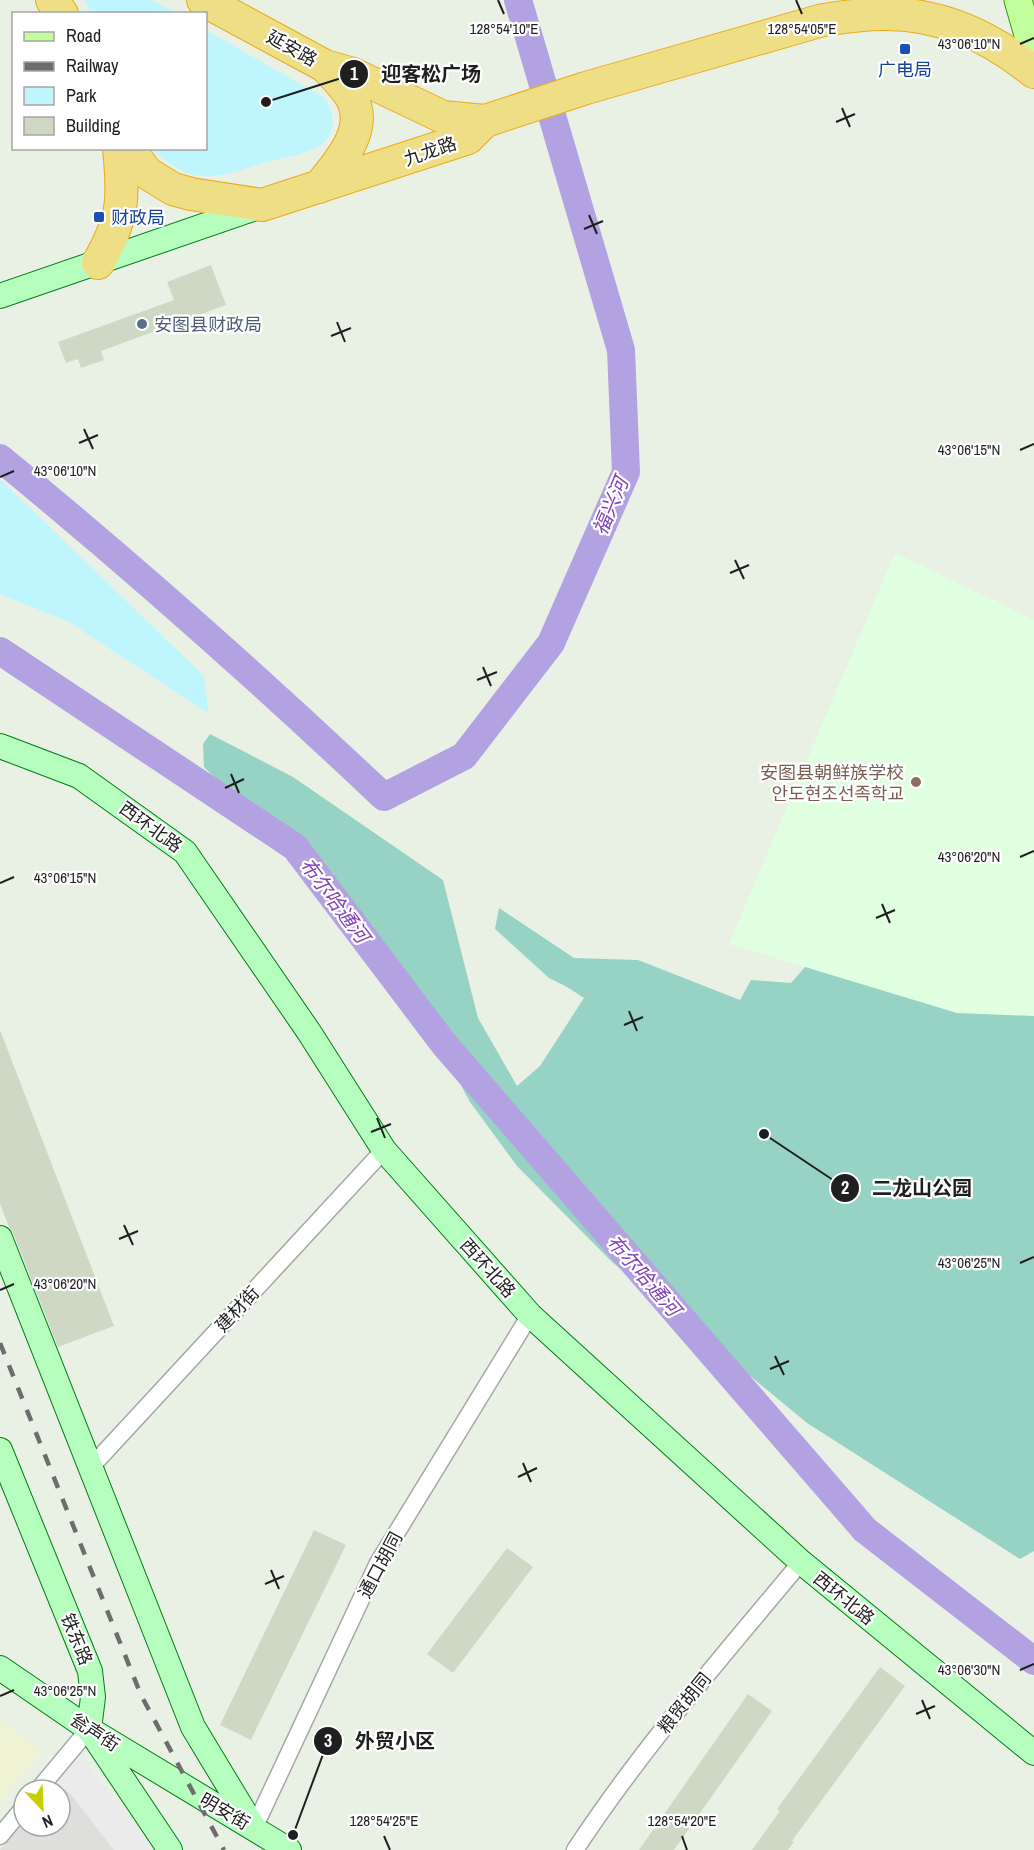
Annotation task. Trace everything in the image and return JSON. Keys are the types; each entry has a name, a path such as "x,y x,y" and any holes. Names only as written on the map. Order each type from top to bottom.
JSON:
{"highway":[{"path":"52,0 61,12"},
{"name":"延安路","path":"203,0 325,66 353,74 443,117 485,121"},
{"path":"823,20 884,14 921,17 970,31 987,39 1034,72"},
{"name":"九龙路","path":"262,205 468,138 485,121 586,88 823,20"},
{"path":"320,187 350,146 356,124 354,105 350,95 325,66"},
{"path":"98,263 121,214 123,197 119,150"},
{"path":"130,150 147,173 173,189 262,205"}],"main road":[{"name":"九龙路","path":"823,20 854,0"},
{"path":"1018,0 1034,56"}],"street":[{"name":"九龙路","path":"0,296 262,205"},
{"name":"西环北路","path":"0,746 79,776 186,852 309,1032 384,1150 530,1315 801,1562 1034,1753"},
{"name":"建材街","path":"90,1468 384,1150"},
{"path":"0,1238 193,1727 254,1828"},
{"name":"通口胡同","path":"254,1828 378,1563 530,1315"},
{"name":"铁东路","path":"0,1450 90,1671 93,1697 89,1729"},
{"name":"粮贸胡同","path":"575,1850 596,1818 667,1724 801,1562"},
{"name":"瓮声街","path":"0,1668 89,1729 191,1791"},
{"path":"48,1778 89,1729 170,1850"},
{"name":"明安街","path":"191,1791 289,1850"},
{"path":"0,1836 12,1822"}],"shaded area":[{"name":"安图县朝鲜族学校 안도현조선족학교","path":"895,553 1034,620 1034,1016 957,1013 729,944"},
{"path":"210,734 293,777 443,880 478,1018 517,1086 540,1066 584,998 549,978 495,929 499,908 574,958 638,960 740,1000 751,980 791,983 805,967 957,1013 1034,1016 1034,1551 1020,1559 807,1423 612,1262 517,1166 470,1102 392,957 204,767 203,744"},
{"path":"0,1721 42,1751 21,1778 12,1778 12,1789 0,1804"},
{"path":"77,1752 154,1850 114,1850 72,1796 72,1778 59,1778"},
{"path":"72,1796 114,1850 0,1850 12,1836 12,1838 72,1838"}],"green space":[{"path":"85,0 152,0 174,12 90,12"},
{"path":"207,31 323,97 333,117 328,137 317,147 297,155 232,173 216,176 194,175 168,163 154,150 207,150"},
{"path":"0,479 204,676 209,714 69,622 0,594"}],"building":[{"name":"安图县财政局","path":"211,265 226,305 101,351 104,360 81,368 78,359 66,363 58,342 174,300 167,282"},
{"path":"0,1030 114,1326 58,1347 0,1204"},
{"path":"314,1530 346,1545 251,1740 220,1725"},
{"path":"507,1548 533,1567 453,1673 427,1654"},
{"path":"880,1667 905,1686 792,1841 794,1842 788,1850 752,1850 780,1811 777,1809"},
{"path":"748,1694 772,1711 674,1850 639,1850"}],"waterway":[{"name":"福兴河","path":"0,458 195,624 384,797 464,756 551,643 626,472 621,350 518,0"},
{"name":"布尔哈通河","path":"0,651 295,847 444,1044 865,1530 1034,1661"}],"railway":[{"path":"0,1343 141,1695 224,1850"}],"place":[{"name":"广电局","path":"905,49"},
{"name":"迎客松广场","path":"266,102"},
{"name":"财政局","path":"99,217"},
{"name":"安图县财政局","path":"142,324"},
{"name":"安图县朝鲜族学校 안도현조선족학교","path":"916,782"},
{"name":"二龙山公园","path":"764,1134"},
{"name":"外贸小区","path":"293,1835"}]}
